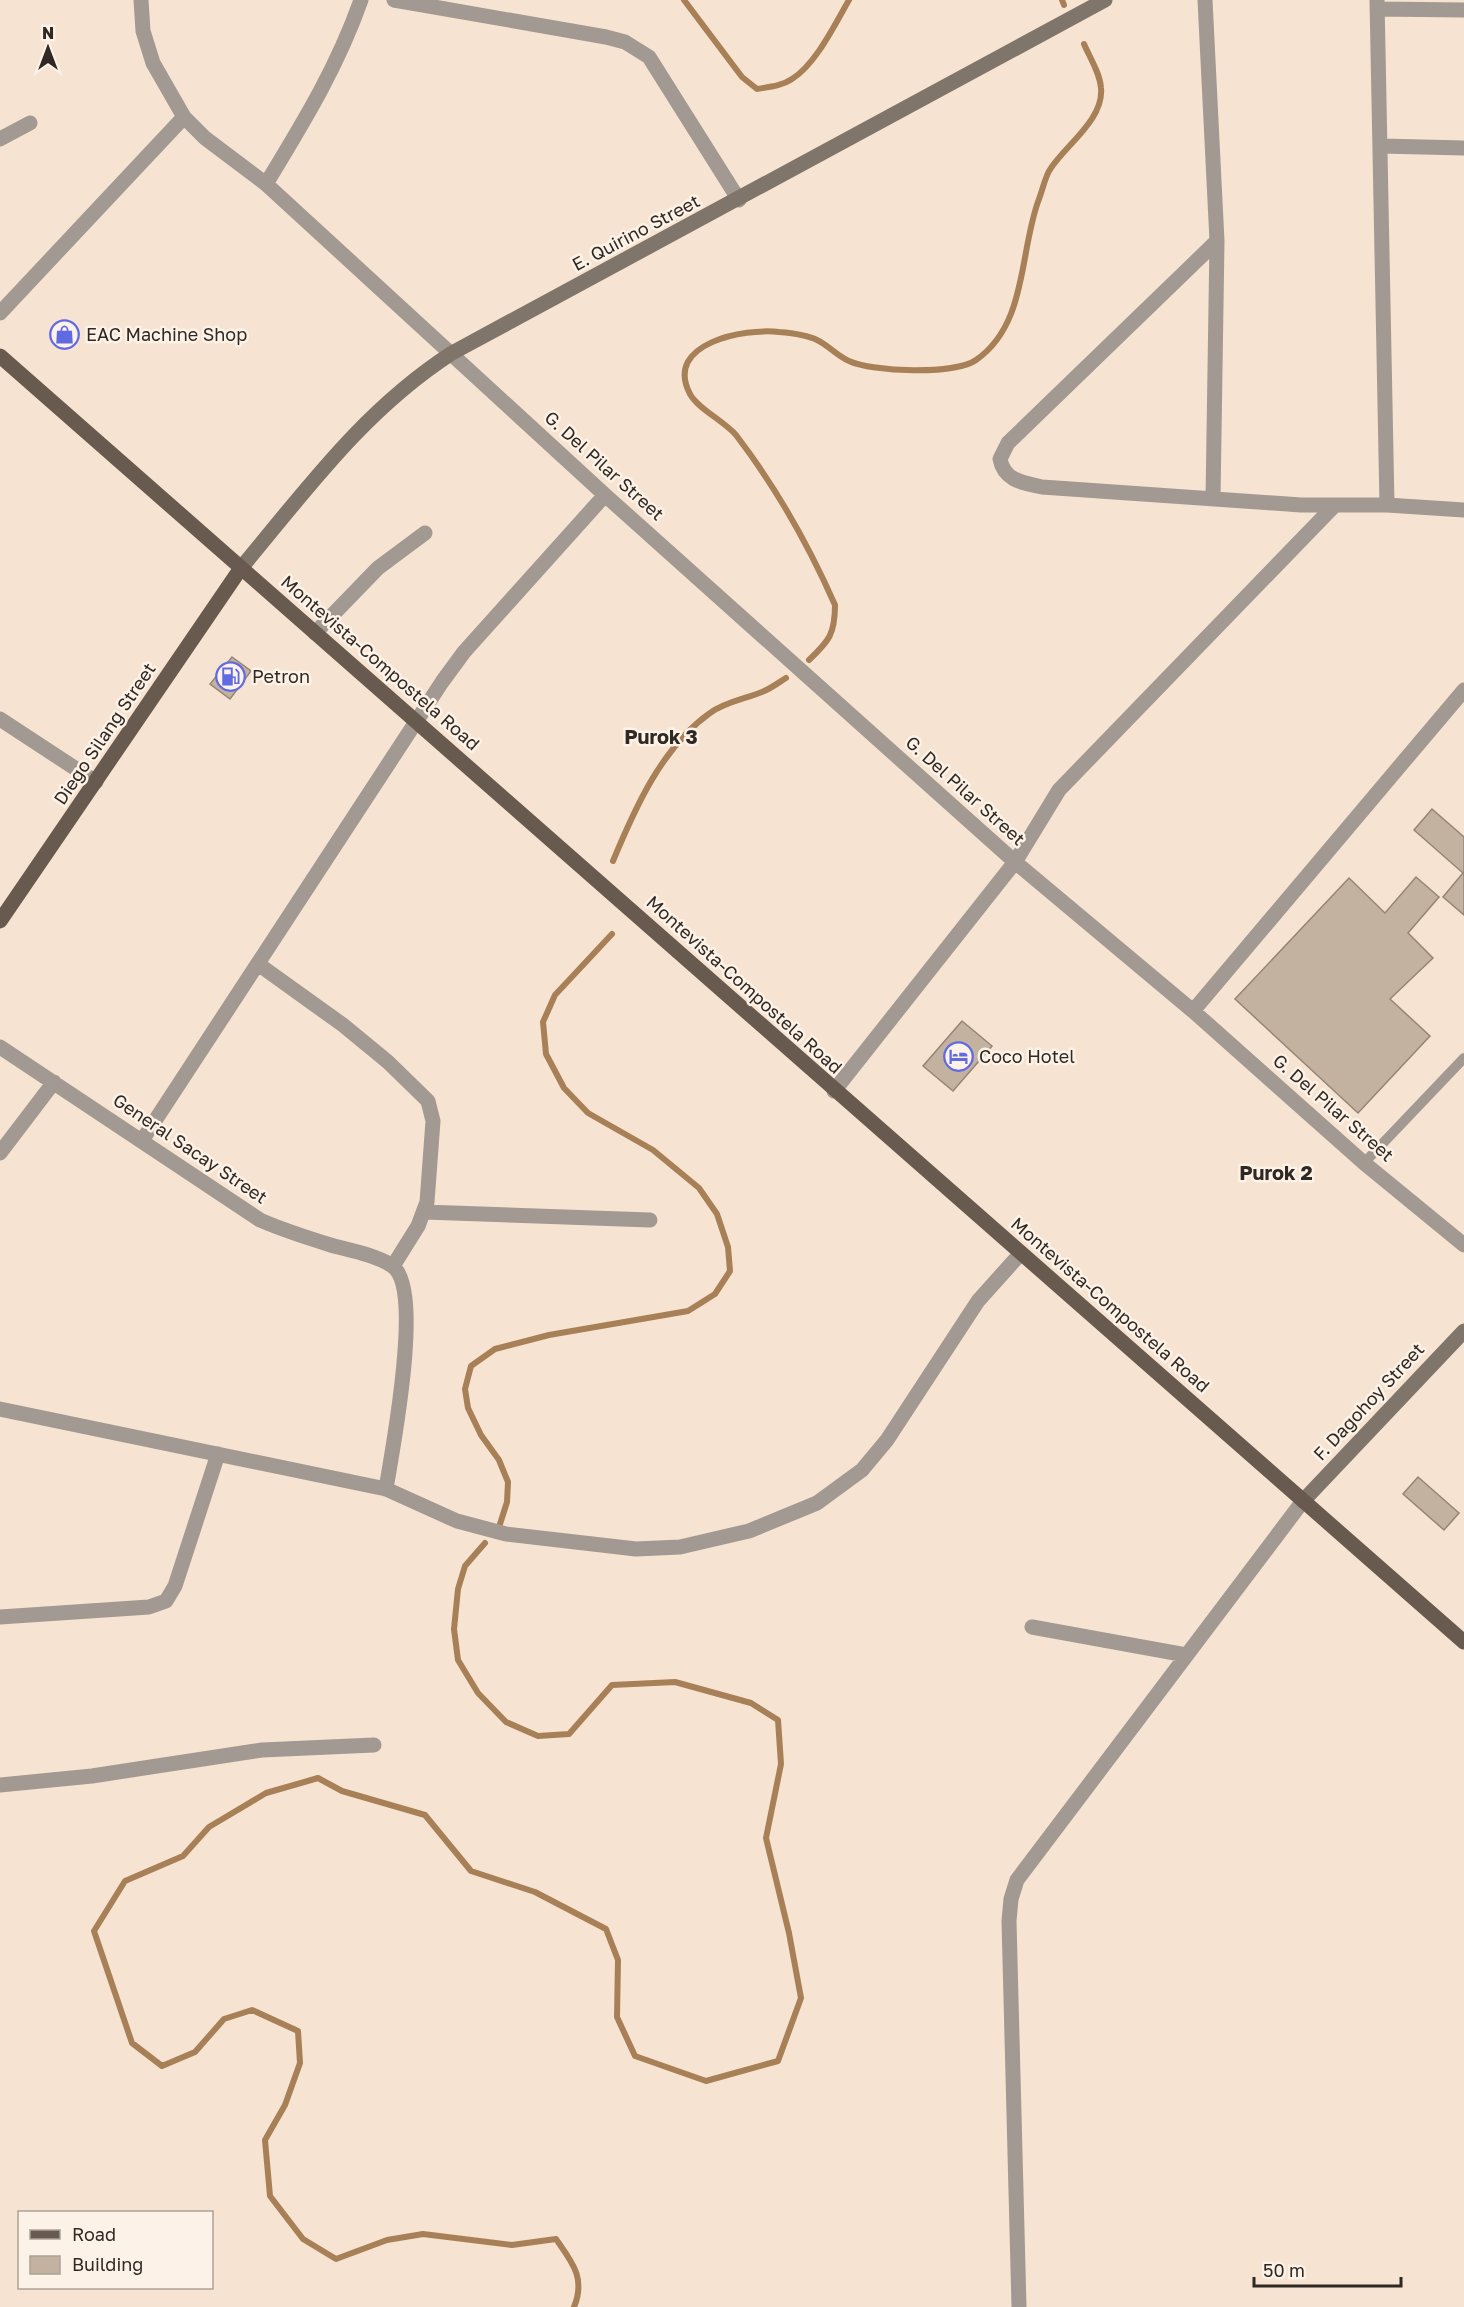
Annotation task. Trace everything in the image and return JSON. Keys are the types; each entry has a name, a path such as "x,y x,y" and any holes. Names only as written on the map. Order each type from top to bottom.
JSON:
{"main road":[{"name":"E. Quirino Street","path":"241,568 360,426 420,375 452,352 739,200 1105,0"},
{"name":"Montevista-Compostela Road","path":"0,356 417,721 834,1091 1464,1642"},
{"name":"Diego Silang Street","path":"0,921 241,568"},
{"name":"F. Dagohoy Street","path":"1303,1501 1464,1331"}],"street":[{"name":"G. Del Pilar Street","path":"141,0 143,31 153,63 184,117 205,138 266,184 452,352 605,495 1015,862 1193,1011 1364,1163 1464,1245"},
{"path":"266,184 329,79 361,0"},
{"path":"394,0 606,38 638,48 658,68 739,200"},
{"path":"1205,0 1217,241 1213,499"},
{"path":"1387,505 1377,4 1464,10"},
{"path":"0,313 184,117"},
{"path":"0,139 30,123"},
{"path":"1381,146 1464,148"},
{"path":"1217,241 1008,443 1000,459 1001,466 1012,479 1042,487 1213,499 1464,510"},
{"path":"143,1139 417,721 465,652 605,495"},
{"path":"834,1091 1015,862 1059,790 1335,505"},
{"path":"315,633 378,568 425,533"},
{"path":"1193,1011 1464,690"},
{"path":"0,719 96,782"},
{"path":"258,964 343,1025 388,1062 428,1101 433,1121 424,1212 393,1266 405,1288 407,1311 401,1387 386,1489"},
{"name":"General Sacay Street","path":"0,1047 143,1139 222,1196 260,1220 291,1233 368,1255 393,1266"},
{"path":"0,1153 54,1082"},
{"path":"424,1212 650,1220"},
{"path":"0,1409 386,1489 477,1528 636,1550 680,1547 749,1531 817,1503 862,1470 887,1440 978,1301 1021,1253"},
{"path":"0,1617 149,1607 166,1601 175,1586 218,1454"},
{"path":"1019,2307 1009,1921 1011,1899 1017,1880 1303,1501"},
{"path":"1032,1627 1186,1654"},
{"path":"0,1785 92,1776 262,1750 374,1745"}],"lane":[{"path":"1364,1163 1464,1058"}],"building":[{"name":"Petron","path":"232,657 251,671 230,699 210,684"},
{"path":"1432,809 1464,837 1464,915 1443,897 1463,873 1414,830"},
{"path":"1416,877 1439,897 1408,933 1433,958 1390,999 1430,1036 1358,1113 1235,999 1349,878 1385,913"},
{"path":"962,1021 992,1046 953,1091 923,1066"},
{"path":"1418,1477 1459,1513 1444,1530 1403,1494"}],"waterway":[{"path":"684,0 742,77 757,89 784,83 801,72 817,54 849,0"},
{"path":"1062,0 1064,5"},
{"path":"809,660 830,636 834,623 835,605 790,517 764,475 736,435 693,399 685,377 688,362 697,351 712,342 729,336 764,331 809,337 821,342 849,361 876,368 933,370 965,365 976,360 993,345 1014,307 1033,219 1047,175 1091,121 1097,110 1100,99 1100,82 1084,44"},
{"path":"613,861 652,780 664,761 693,727 716,709 765,691 786,678"},
{"path":"500,1524 507,1502 508,1482 499,1460 481,1435 468,1408 465,1389 471,1366 495,1349 549,1335 688,1311 715,1294 730,1271 728,1247 717,1214 699,1188 653,1150 588,1113 564,1088 546,1054 543,1022 555,995 612,934"},
{"path":"485,1543 465,1566 458,1589 454,1629 458,1660 478,1693 506,1722 538,1736 569,1734 612,1685 675,1682 751,1703 778,1720 781,1764 766,1838 789,1933 801,1998 778,2061 706,2081 635,2056 617,2017 618,1960 606,1929 535,1892 471,1871 425,1815 342,1791 318,1778 266,1793 209,1827 183,1856 125,1881 94,1931 132,2043 162,2066 195,2052 224,2019 252,2010 298,2031 300,2063 285,2105 265,2140 270,2196 303,2239 336,2259 387,2240 423,2234 512,2245 556,2239 576,2271 578,2287 574,2307"}],"place":[{"name":"EAC Machine Shop","path":"65,335"},
{"name":"Petron","path":"231,677"},
{"name":"Coco Hotel","path":"958,1057"}],"district":[{"name":"Purok 3","path":"661,737"},
{"name":"Purok 2","path":"1276,1173"}]}
